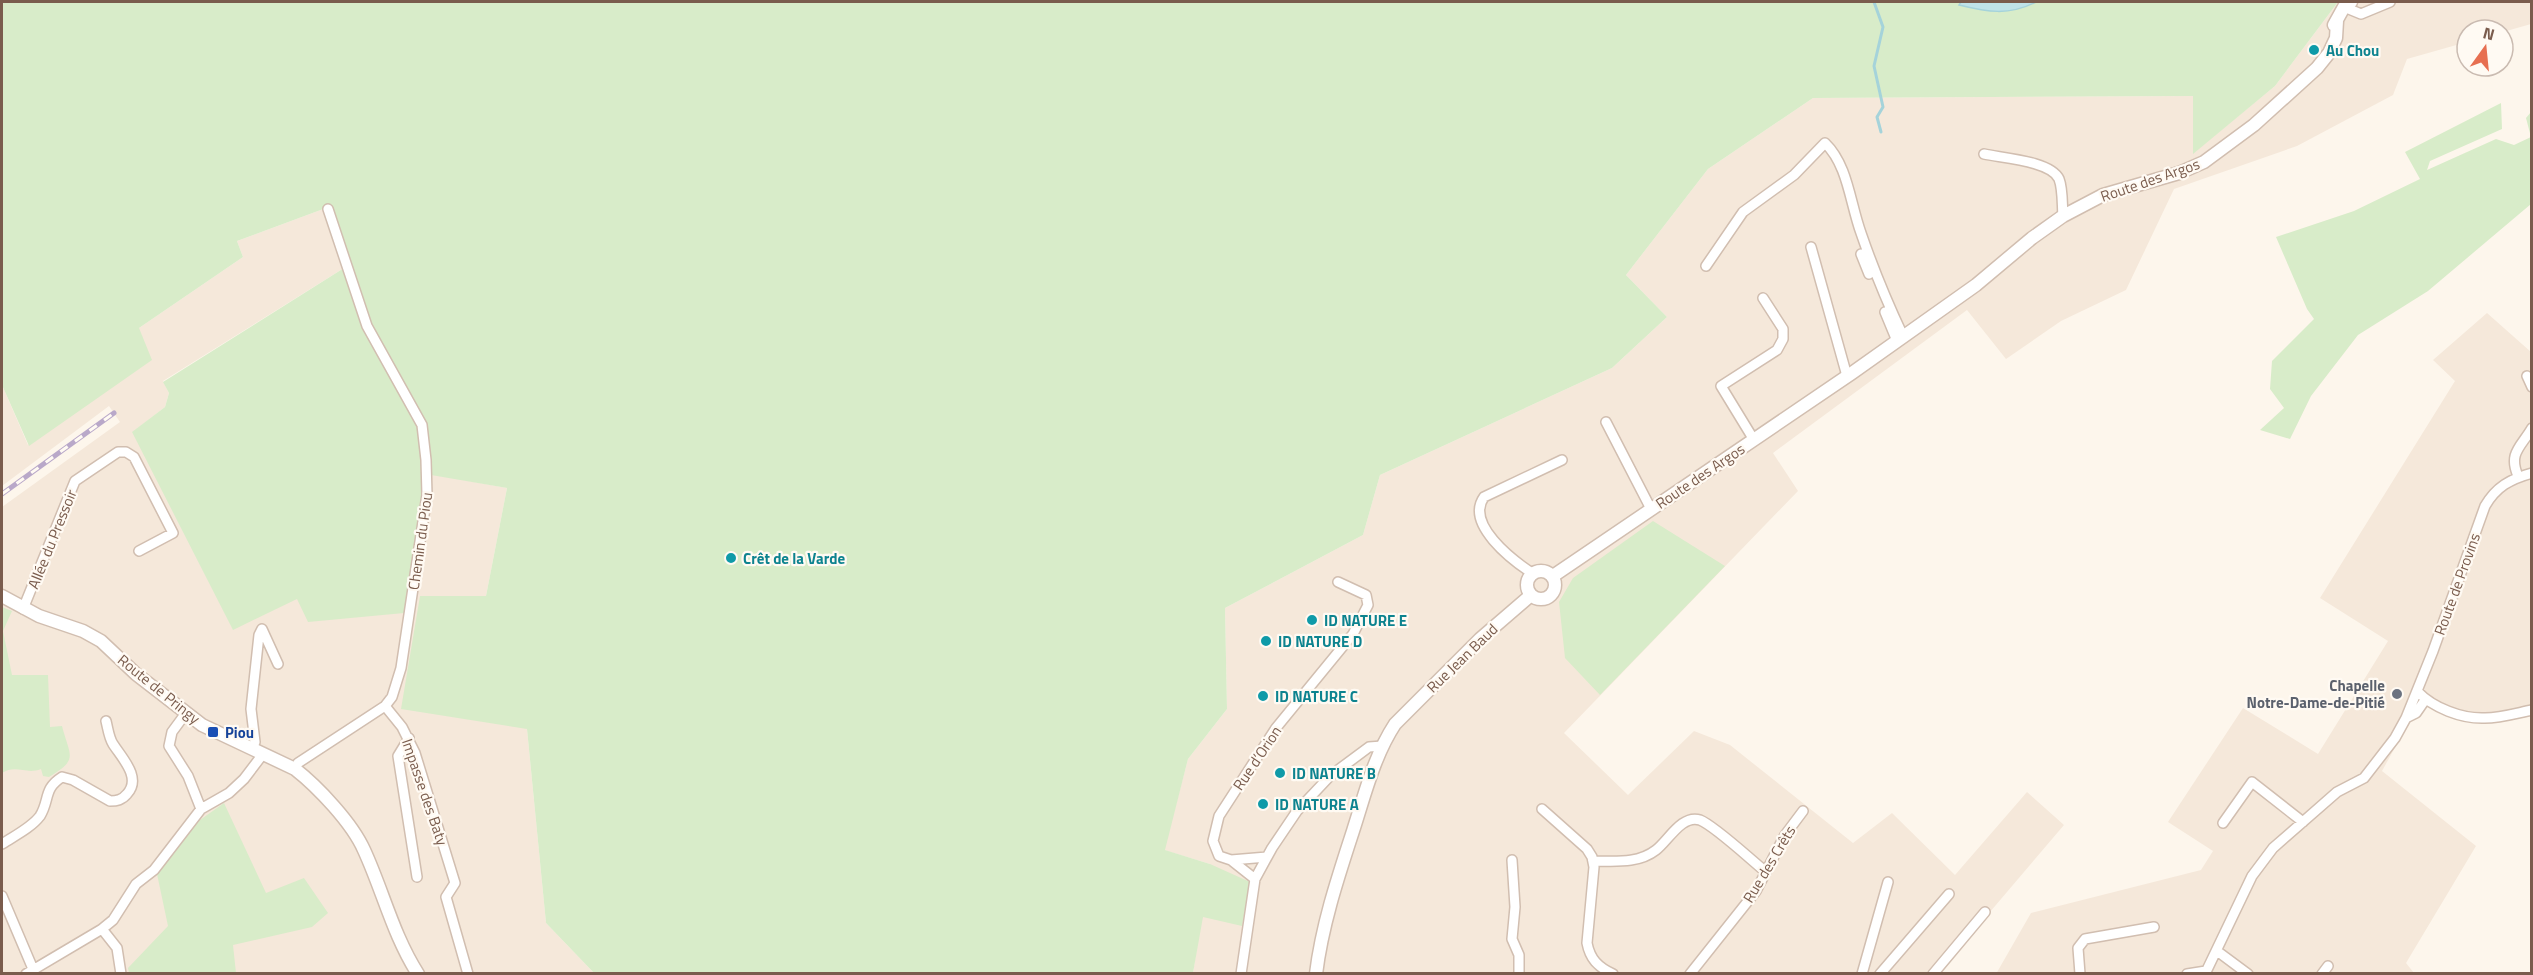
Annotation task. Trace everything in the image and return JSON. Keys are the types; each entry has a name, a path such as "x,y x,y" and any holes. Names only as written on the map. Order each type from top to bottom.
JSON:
{"street":[{"name":"Route des Argos","path":"1553,576 1754,440 1976,285 2032,238 2063,216 2103,195 2179,173 2204,162 2254,125 2317,68 2329,53 2335,22 2348,4 2361,14 2390,2"},
{"path":"1706,266 1743,212 1794,175 1825,143 1838,156 1860,229 1900,338"},
{"path":"1984,154 2042,165 2056,174 2060,181 2063,216"},
{"name":"Chemin du Piou","path":"295,769 298,763 385,706 392,698 398,682 427,495 422,425 367,326 328,209"},
{"path":"1811,247 1847,376"},
{"path":"1861,254 1900,338"},
{"path":"1754,440 1721,386 1778,350 1783,339 1783,329 1763,298"},
{"path":"2527,376 2532,387"},
{"path":"1606,422 1651,509"},
{"path":"2518,476 2514,467 2514,456 2532,428"},
{"name":"Allée du Pressoir","path":"23,609 75,481 118,452 126,452 134,457 173,533 139,551"},
{"path":"1532,573 1512,560 1485,530 1479,509 1484,498 1562,460"},
{"name":"Route de Provins","path":"2206,972 2252,876 2273,848 2337,792 2364,778 2395,738 2417,691 2485,506 2492,493 2505,483 2518,476 2532,473"},
{"path":"1541,570 1553,576 1555,588 1550,596 1541,600 1531,595 1527,589 1527,580 1532,573 1541,570"},
{"name":"Rue d’Orion","path":"1230,860 1219,856 1213,840 1219,816 1276,728 1347,642 1364,616 1368,605 1366,595 1338,582"},
{"name":"Rue Jean Baud","path":"1316,974 1328,912 1382,746 1395,724 1480,639 1531,595"},
{"name":"Route de Pringy","path":"2,596 23,609 83,631 101,641 136,674 213,732 295,769 305,777 337,812 364,849 389,915 418,974"},
{"path":"2,896 29,971 113,920 136,884 154,870 201,809 229,793 244,779 258,752 251,709 259,634 262,629 278,664"},
{"path":"2417,691 2425,700 2451,712 2486,718 2532,710"},
{"name":"Route de Provins","path":"2406,718 2416,713 2425,700"},
{"name":"Impasse des Baty","path":"385,706 409,738 456,883 446,897 468,974"},
{"path":"186,713 172,732 169,746 188,776 201,809"},
{"path":"2,844 39,817 48,789 62,777 73,780 104,799 116,801 129,792 133,779 124,758 112,742 106,721"},
{"path":"409,738 398,756 417,877"},
{"path":"1241,974 1255,879 1267,857 1297,811 1330,776 1369,747 1382,746"},
{"path":"2223,823 2252,782 2303,822"},
{"path":"1542,809 1587,849 1593,861 1587,943 1596,963 1613,974"},
{"name":"Rue des Crêts","path":"1690,974 1756,891 1785,835 1803,812"},
{"path":"1593,861 1626,861 1645,857 1663,845 1685,822 1694,819 1706,824 1766,872"},
{"path":"1230,860 1267,857"},
{"path":"1230,860 1255,879"},
{"path":"1512,860 1515,907 1512,939 1519,955 1520,974"},
{"path":"1862,974 1888,882"},
{"path":"1880,974 1949,894"},
{"path":"1933,974 1985,912"},
{"path":"2080,974 2078,948 2085,939 2154,927"},
{"path":"102,928 117,948 121,974"},
{"path":"2217,951 2248,974"},
{"path":"2187,974 2206,972"}],"shaded area":[{"path":"2338,2 2531,2 2531,24 2515,29 2515,18 2455,18 2455,45 2407,59 2393,95 2297,146 2174,189 2126,290 2061,321 2006,359 1967,310 1773,453 1798,491 1564,733 1628,795 1694,731 1730,745 1853,843 1892,813 1955,875 2027,792 2064,825 1938,973 1193,973 1210,864 1164,850 1188,759 1227,709 1225,608 1363,535 1380,475 1612,368 1667,317 1626,275 1708,169 1813,98 2193,96 2193,153 2275,86"},
{"path":"326,208 344,268 163,381 169,393 165,407 133,432 233,629 297,598 431,474 507,488 486,596 527,729 546,923 594,973 2,973 2,507 120,422 109,406 2,486 2,385 28,445 139,328 243,257 237,241"},
{"path":"2487,313 2531,352 2531,710 2485,718 2423,697 2382,771 2476,846 2406,963 2414,973 1996,974 2031,913 2201,870 2213,851 2168,822 2243,708 2318,754 2388,641 2320,598 2455,381 2433,360"}],"green space":[{"path":"2,2 2338,2 2275,86 2193,154 2193,96 1813,98 1708,169 1626,275 1667,317 1612,368 1380,475 1363,535 1225,608 1227,709 1188,759 1165,850 1210,864 1250,882 1242,926 1203,917 1193,973 594,973 546,923 527,729 401,709 420,596 486,596 507,488 431,475 404,613 308,622 297,599 233,630 132,432 165,407 169,393 163,382 344,268 326,208 237,241 243,257 139,328 152,360 29,446 2,385"},
{"path":"2501,103 2502,129 2430,161 2427,170 2496,139 2514,145 2531,137 2531,204 2428,291 2358,335 2311,396 2290,439 2260,430 2284,408 2270,389 2272,361 2314,319 2307,309 2276,237 2354,211 2420,179 2405,152"},
{"path":"2531,112 2531,137 2526,118"},
{"path":"1653,521 1725,566 1600,695 1565,658 1559,602 1573,578"},
{"path":"2,607 12,611 3,631 12,675 48,675 50,727 62,726 68,745 70,756 68,761 65,766 49,777 43,776 41,769 31,771 12,769 2,773"},
{"path":"224,803 266,893 304,878 328,913 312,927 233,945 236,973 129,973 128,968 168,926 157,874 200,820"}],"water":[{"path":"1961,2 2036,2 2017,9 1998,11 1959,5"}],"waterway":[{"path":"1874,2 1883,27 1874,66 1883,107 1877,117 1881,132"}],"railway":[{"path":"2,494 114,413"}],"place":[{"name":"Au Chou","path":"2314,50"},
{"name":"Crêt de la Varde","path":"731,558"},
{"name":"ID NATURE E","path":"1312,620"},
{"name":"ID NATURE D","path":"1266,641"},
{"name":"Chapelle Notre-Dame-de-Pitié","path":"2397,694"},
{"name":"ID NATURE C","path":"1263,696"},
{"name":"Piou","path":"213,732"},
{"name":"ID NATURE B","path":"1280,773"},
{"name":"ID NATURE A","path":"1263,804"}]}
